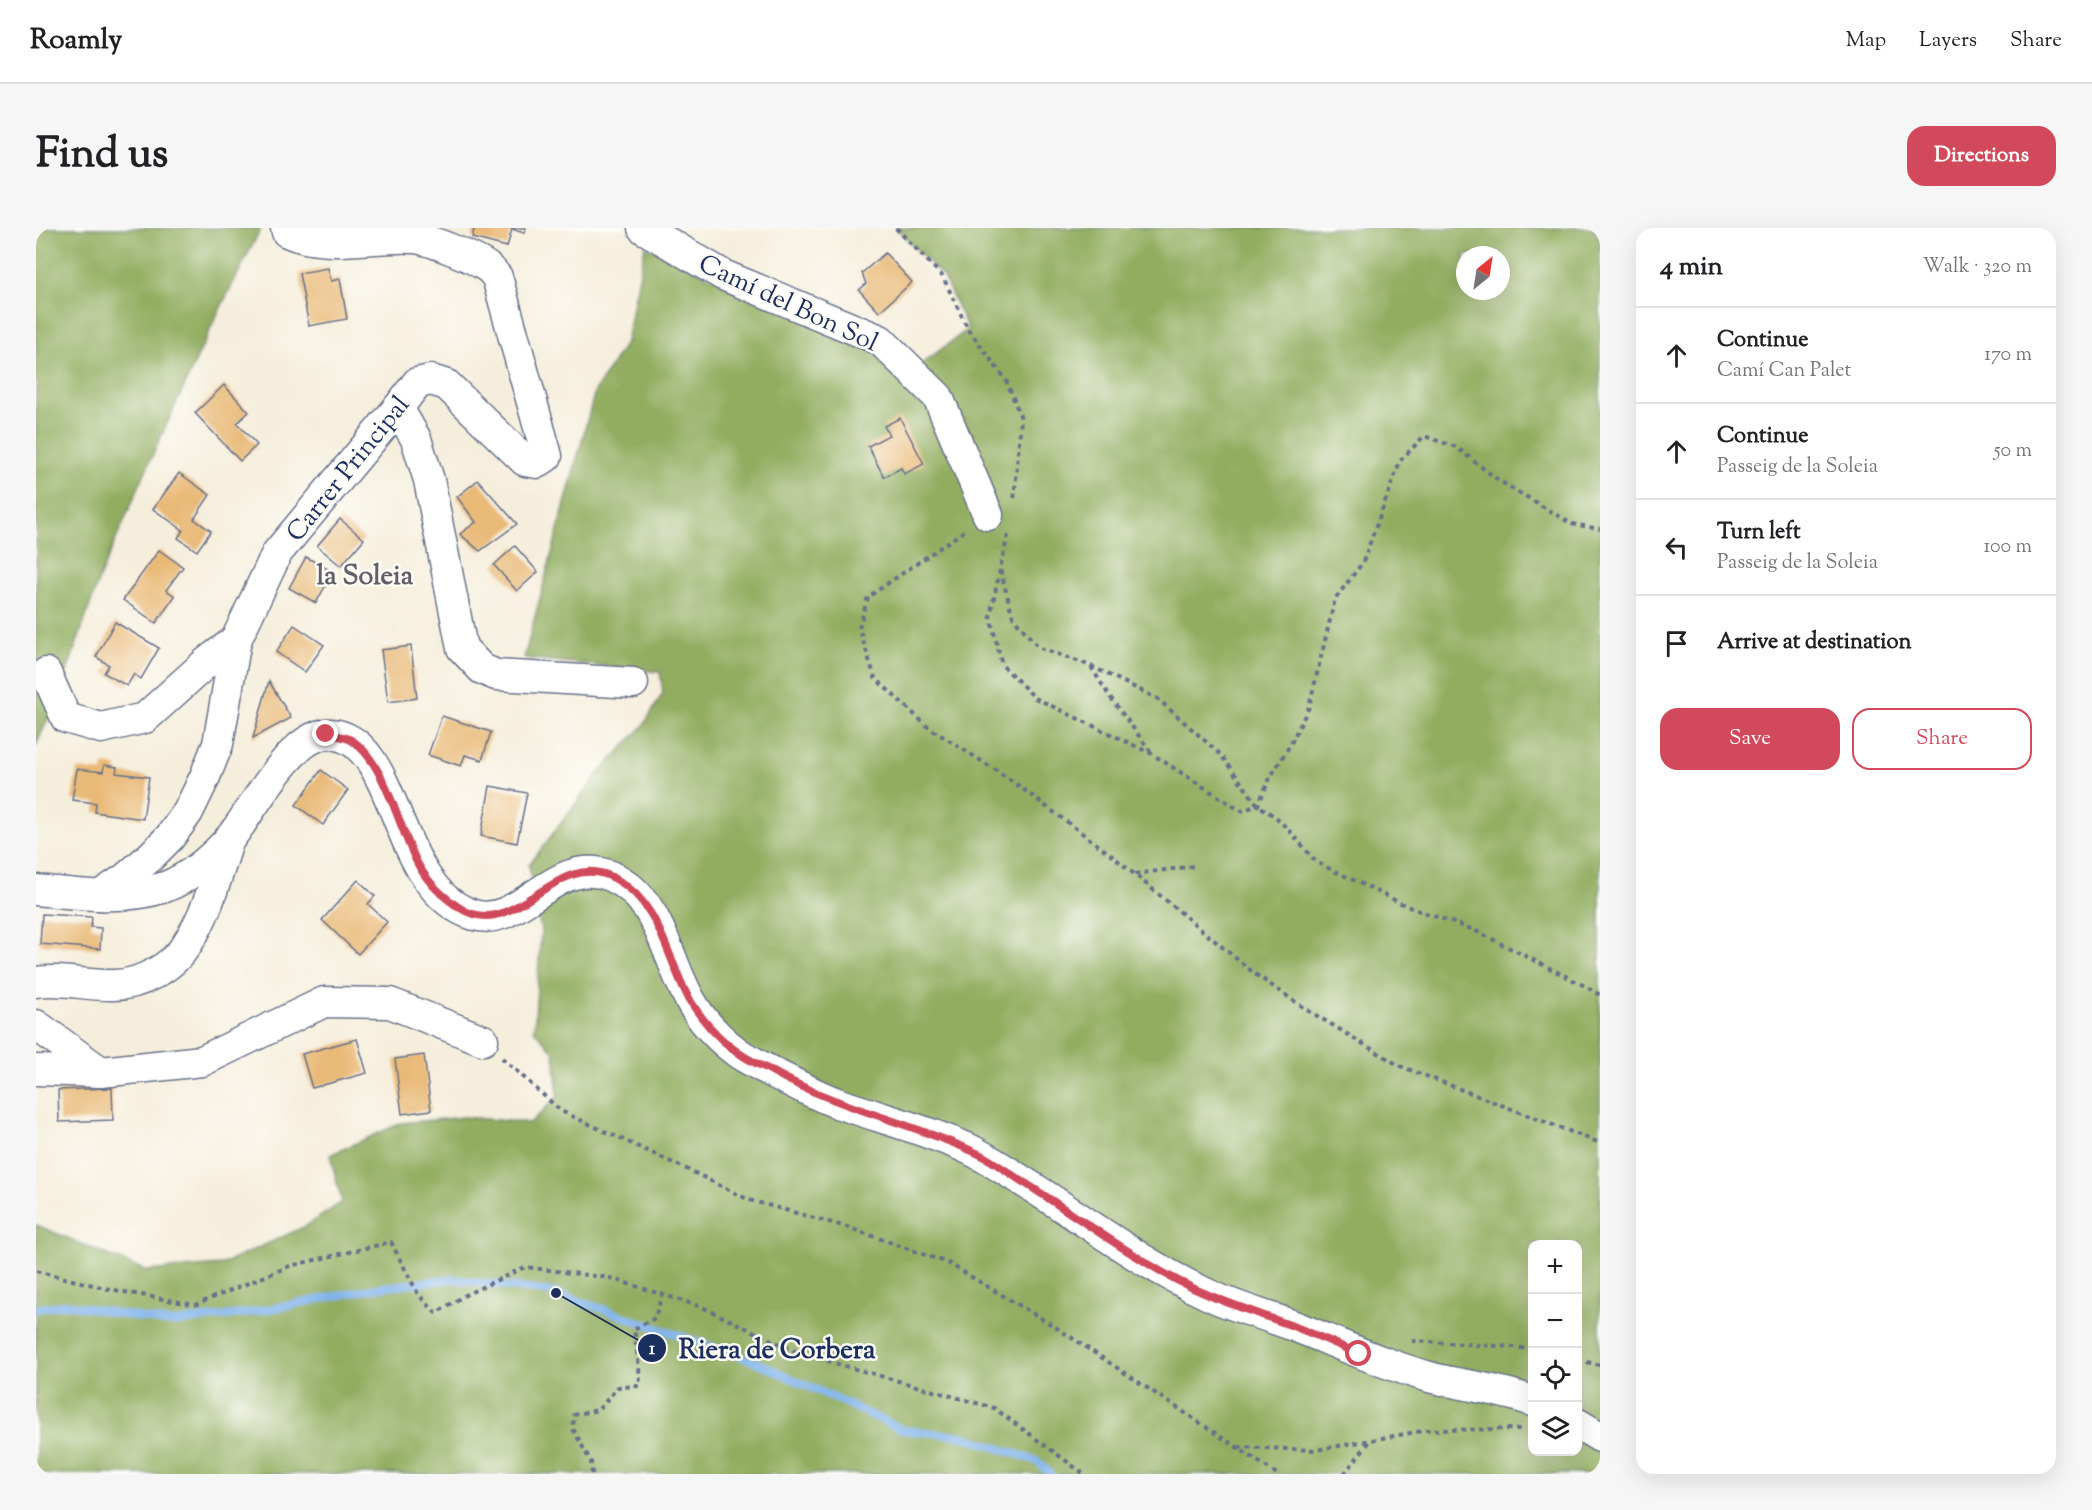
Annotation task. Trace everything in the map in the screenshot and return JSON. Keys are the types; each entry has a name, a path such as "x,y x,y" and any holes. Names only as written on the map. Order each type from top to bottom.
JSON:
{"street":[{"name":"Carrer Principal","path":"101,895 126,878 150,857 170,837 188,812 218,744 236,640 277,554 417,383 431,380 447,385 525,461 537,463 547,456 497,277 487,266 454,250 416,238 359,241 302,239 287,232 286,228"},
{"name":"Camí del Bon Sol","path":"643,228 723,275 880,340 938,398 1003,518"},
{"path":"398,408 416,439 429,480 462,648 482,669 496,675 633,682"},
{"path":"46,673 66,718 101,728 144,718 207,662 236,640"},
{"path":"36,890 125,896 168,886 206,861 229,839 292,752 308,740 326,734 348,738 370,759 384,785 418,866 436,891 462,909 479,917 502,913 523,903 553,882 572,874 594,870 615,878 633,891 651,910 686,994 698,1014 739,1054 789,1082 832,1101 957,1144 986,1158 1137,1257 1209,1295 1299,1328 1359,1354 1434,1378 1511,1393 1528,1412"},
{"path":"36,982 115,985 137,982 171,961 187,946 201,919 229,839"},
{"path":"36,1070 101,1072 202,1061 324,1002 390,1003 483,1040"},
{"path":"36,1024 101,1072"},
{"path":"1582,1426 1600,1437"}],"path":[{"path":"897,228 943,277 968,329 1006,380 1021,418 1014,496 1003,518 1000,569 990,616 1002,665 1035,698 1152,753 1241,811 1258,806"},
{"path":"1258,806 1270,778 1309,707 1335,599 1363,562 1400,461 1425,436 1456,447 1498,480 1572,524 1600,529"},
{"path":"1014,496 1003,518 868,597 859,628 875,678 928,727 1008,778 1135,874 1255,974 1309,1011 1400,1066 1600,1143"},
{"path":"1000,569 1013,617 1038,647 1091,666 1158,699 1220,754 1258,806 1277,818 1316,862 1409,907 1474,930 1600,995"},
{"path":"1091,666 1110,697 1152,753"},
{"path":"1135,874 1195,866"},
{"path":"483,1040 561,1111 749,1200 847,1227 948,1263 1054,1326 1277,1474"},
{"path":"36,1271 109,1289 195,1305 290,1266 391,1242 418,1294 436,1313 467,1294 525,1267 610,1278 702,1307 798,1353 994,1408 1084,1474"},
{"path":"592,1474 591,1462 573,1429 574,1415 598,1410 618,1387 639,1386 640,1376 634,1329 655,1318 662,1295"},
{"path":"1404,1343 1416,1340 1528,1349"},
{"path":"1582,1361 1600,1365"},
{"path":"1236,1447 1316,1450 1427,1430 1528,1415"},
{"path":"1344,1474 1372,1440"}],"green space":[{"path":"36,228 261,228 213,323 100,576 61,689 36,746"},
{"path":"896,228 1594,228 1600,241 1600,1474 36,1474 36,1225 146,1271 221,1265 306,1226 342,1202 330,1155 401,1123 464,1117 530,1123 558,1096 554,1052 534,1030 541,931 529,865 600,772 644,725 663,693 660,672 524,658 595,391 626,342 645,246 871,352 908,374 968,329 943,277"}],"building":[{"path":"470,228 526,228 524,233 512,229 507,247 472,238 474,230"},
{"path":"885,253 912,282 879,312 859,290 866,284 862,273"},
{"path":"328,268 331,281 340,279 347,319 309,326 299,273"},
{"path":"224,385 249,412 237,423 257,445 240,461 195,413"},
{"path":"900,418 924,464 904,474 901,468 884,477 868,446 889,435 884,426"},
{"path":"179,473 210,495 194,519 211,531 197,551 178,538 183,530 153,509"},
{"path":"478,480 517,524 480,551 460,534 476,522 457,497"},
{"path":"340,519 364,539 341,566 317,546"},
{"path":"515,546 538,572 517,591 494,565"},
{"path":"159,550 183,567 166,590 175,596 156,623 123,600"},
{"path":"306,557 333,572 316,603 289,588"},
{"path":"115,622 159,648 141,679 134,674 127,686 104,673 109,665 96,657"},
{"path":"294,625 324,645 305,672 276,652"},
{"path":"411,646 417,698 388,702 381,650"},
{"path":"269,681 291,718 253,738"},
{"path":"442,716 491,732 482,760 465,755 461,766 428,755"},
{"path":"104,765 117,767 116,773 149,777 143,819 95,812 96,803 72,800 77,769 103,772"},
{"path":"321,770 348,790 323,825 296,805"},
{"path":"490,786 527,793 517,843 481,836"},
{"path":"358,880 375,896 368,904 387,922 358,954 322,920"},
{"path":"42,914 92,917 91,927 101,928 100,949 40,944"},
{"path":"357,1039 367,1073 312,1088 302,1054"},
{"path":"424,1055 431,1110 402,1114 395,1059"},
{"path":"112,1088 113,1120 59,1122 58,1090"}],"waterway":[{"path":"36,1309 66,1304 170,1323 249,1313 382,1287 453,1279 556,1293 756,1362 903,1430 962,1436 1037,1461 1050,1474"}],"place":[{"name":"Riera de Corbera","path":"556,1293"}],"district":[{"name":"la Soleia","path":"365,575"}],"route":[{"path":"326,734 348,738 370,759 384,785 418,866 436,891 462,909 479,917 502,913 523,903 553,882 572,874 594,870 615,878 633,891 651,910 686,994 698,1014 739,1054 789,1082 832,1101 957,1144 986,1158 1137,1257 1209,1295 1299,1328 1359,1354"}]}
